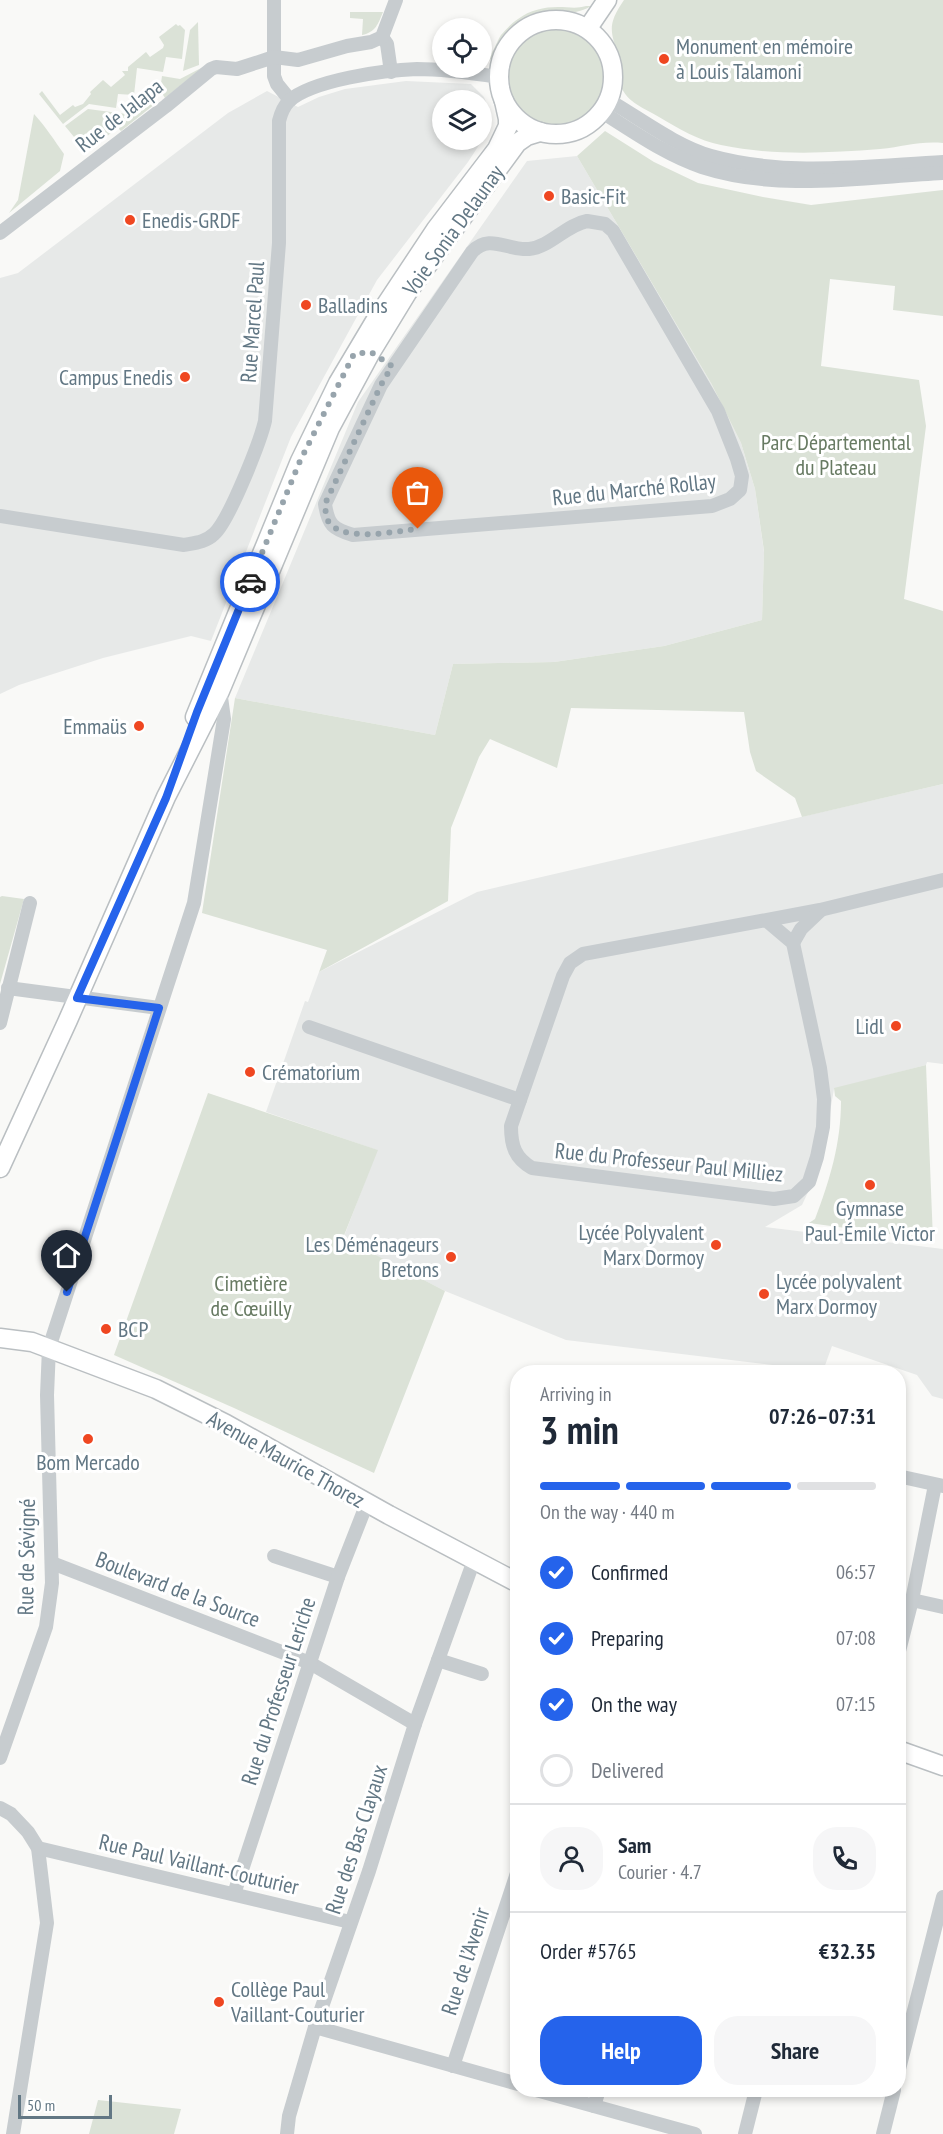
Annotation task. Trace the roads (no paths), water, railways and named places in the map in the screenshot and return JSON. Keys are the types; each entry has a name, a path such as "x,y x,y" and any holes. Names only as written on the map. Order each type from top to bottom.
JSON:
{"main road":[{"path":"588,28 607,0"},
{"path":"554,19 572,21 588,28 602,41 611,58 614,78 606,104 588,125 570,132 552,134 540,132 526,125 513,115 504,101 499,77 501,60 509,44 521,31 537,22 554,19"},
{"name":"Voie Sonia Delaunay","path":"215,685 300,461 436,229 497,149 508,126 504,101"},
{"name":"Voie Sonia Delaunay","path":"0,1168 330,429 360,372 363,353 507,156 522,139 540,132"},
{"name":"Avenue Maurice Thorez","path":"0,1338 32,1342 156,1389 226,1424 367,1503 510,1579"},
{"name":"Avenue Maurice Thorez","path":"0,1348 31,1351 49,1348"},
{"path":"906,1753 943,1766"}],"street":[{"path":"274,0 274,76 277,84 290,100 306,90 344,79 417,69 499,77"},
{"path":"274,57 298,60 346,46 371,42 382,36 396,0"},
{"path":"382,36 387,44 391,72"},
{"name":"Rue de Jalapa","path":"0,233 211,69 216,67 237,69 274,57"},
{"name":"Rue Marcel Paul","path":"0,516 184,545 203,541 215,534 229,510 256,449 265,421 280,228 279,121 284,107 290,100"},
{"path":"606,104 615,104 681,143 710,156 758,166 817,168 943,162"},
{"path":"606,104 664,150 703,167 742,176 816,181 943,173"},
{"name":"Rue du Marché Rollay","path":"582,222 599,222 613,231 718,411 742,476 740,490 730,499 712,506 353,535 337,530 327,519 325,504 381,385 472,252 479,246 495,242 528,249 541,245 582,222"},
{"path":"363,353 392,366"},
{"path":"360,372 381,385"},
{"name":"Rue de Sévigné","path":"0,1758 46,1627 52,1563 47,1395 49,1348 194,903 224,718 215,685"},
{"name":"Rue du Professeur Paul Milliez","path":"793,943 820,1068 824,1099 823,1127 817,1157 809,1182 794,1196 762,1198 532,1168 515,1153 511,1142 511,1126 563,976 570,963 583,954 767,921 943,880"},
{"path":"0,1023 30,903"},
{"path":"767,921 793,943 801,929 820,910"},
{"path":"8,988 159,1008"},
{"path":"309,1027 520,1100"},
{"path":"906,1478 939,1485 906,1624"},
{"name":"Rue du Professeur Leriche","path":"234,1894 338,1576 367,1503"},
{"path":"274,1556 338,1576"},
{"name":"Rue des Bas Clayaux","path":"287,2134 289,2116 315,2027 369,1871 415,1724 474,1560"},
{"name":"Boulevard de la Source","path":"52,1563 310,1663 415,1724"},
{"path":"912,1600 943,1607"},
{"path":"438,1660 482,1674"},
{"path":"0,1809 11,1814 28,1832 38,1848 47,1923 13,2134"},
{"name":"Rue Paul Vaillant-Couturier","path":"38,1848 350,1922"},
{"name":"Rue de l’Avenir","path":"453,2066 510,1894"},
{"path":"906,2042 943,1897"},
{"path":"315,2027 510,2082"},
{"path":"561,2097 695,2134"},
{"path":"594,2106 597,2097"},
{"path":"745,2134 754,2097"},
{"path":"883,2134 892,2097"}],"place":[{"name":"Monument en mémoire à Louis Talamoni","path":"664,59"},
{"name":"Basic-Fit","path":"549,196"},
{"name":"Enedis-GRDF","path":"130,220"},
{"name":"Balladins","path":"306,305"},
{"name":"Campus Enedis","path":"185,377"},
{"name":"Emmaüs","path":"139,726"},
{"name":"Lidl","path":"896,1026"},
{"name":"Crématorium","path":"250,1072"},
{"name":"Gymnase Paul-Émile Victor","path":"870,1185"},
{"name":"Lycée Polyvalent Marx Dormoy","path":"716,1245"},
{"name":"Les Déménageurs Bretons","path":"451,1257"},
{"name":"Lycée polyvalent Marx Dormoy","path":"764,1294"},
{"name":"BCP","path":"106,1329"},
{"name":"Bom Mercado","path":"88,1439"},
{"name":"Collège Paul Vaillant-Couturier","path":"219,2002"}],"park label":[{"name":"Parc Départemental du Plateau","path":"836,455"},
{"name":"Cimetière de Cœuilly","path":"251,1296"}]}
